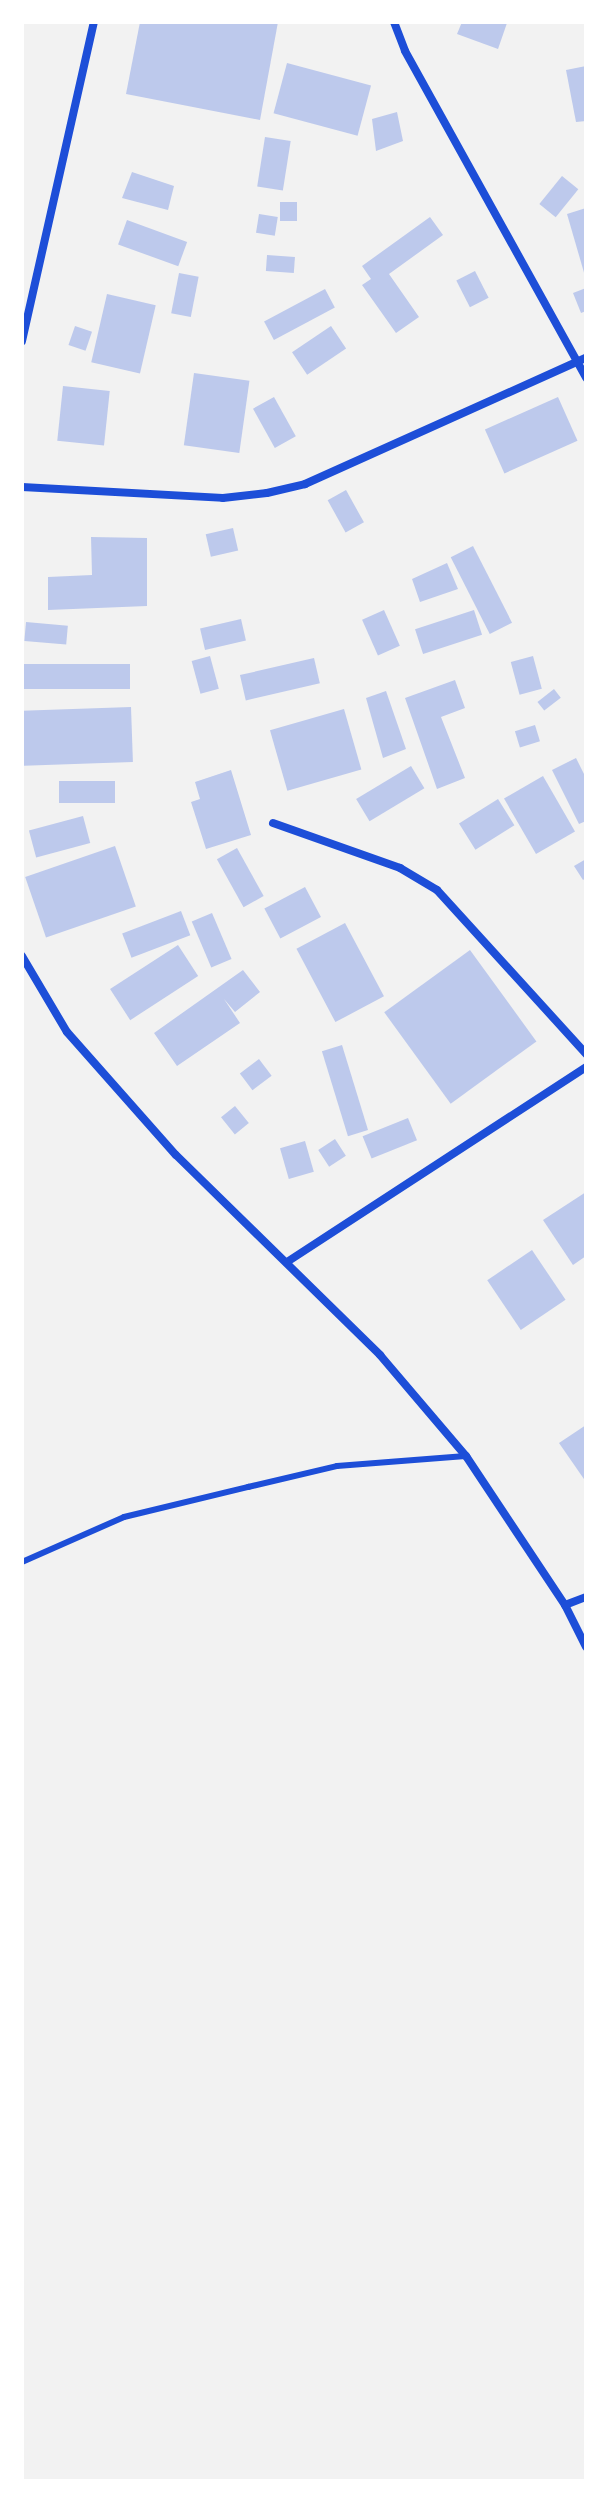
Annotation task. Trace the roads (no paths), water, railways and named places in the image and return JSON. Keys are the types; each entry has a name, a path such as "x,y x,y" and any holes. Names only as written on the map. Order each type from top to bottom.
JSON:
{"street":[{"path":"22,341 94,22"},
{"path":"394,22 405,51 586,378"},
{"path":"22,487 223,498 267,493 305,484 586,358"},
{"path":"273,823 400,868 437,890 586,1054"},
{"path":"22,956 67,1032 176,1155 380,1355 466,1456 565,1605 586,1647"},
{"path":"287,1262 586,1067"},
{"path":"565,1605 586,1597"}],"lane":[{"path":"22,1562 124,1517 337,1466 466,1456"}]}
